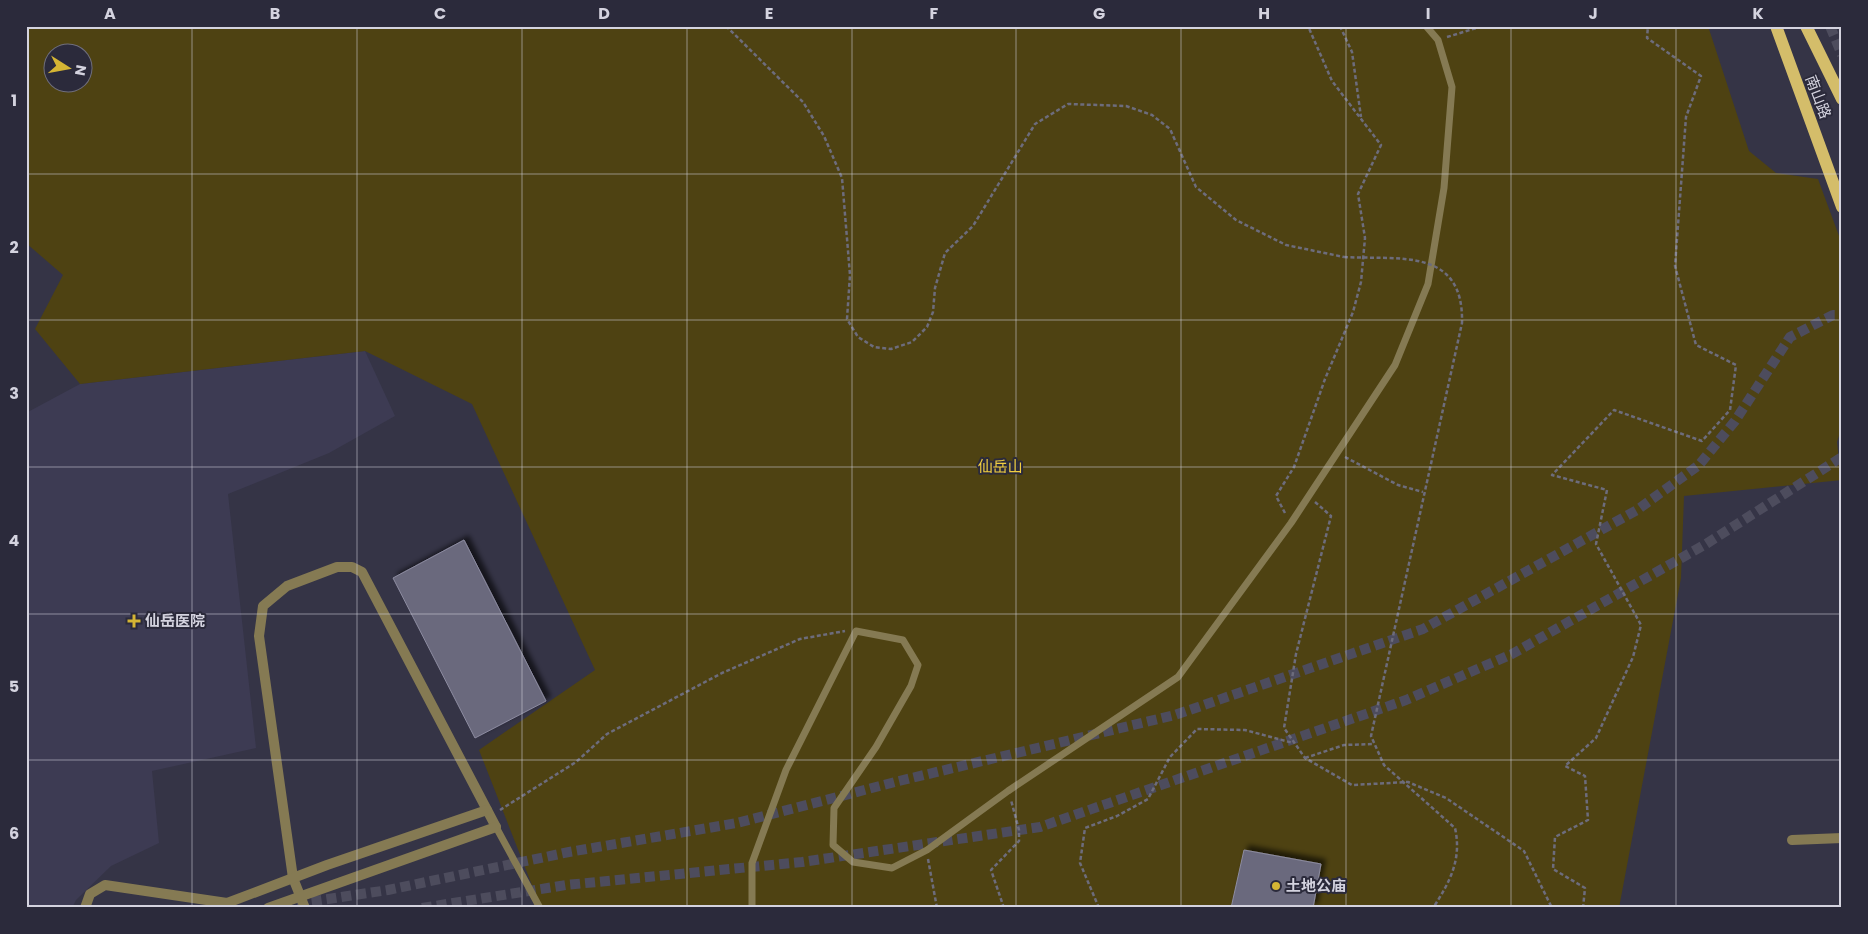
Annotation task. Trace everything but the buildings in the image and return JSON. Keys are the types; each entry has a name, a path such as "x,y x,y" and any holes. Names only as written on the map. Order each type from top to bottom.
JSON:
{"main road":[{"name":"南山路","path":"1776,26 1842,207"},
{"name":"南山路","path":"1806,26 1842,99"}],"street":[{"path":"268,908 301,897 496,827 362,572 352,567 337,567 287,586 263,606 259,636 293,878 301,897 306,908"},
{"path":"214,908 293,878 489,813"},
{"path":"1792,840 1842,838"},
{"path":"85,908 90,894 105,885 227,903"}],"lane":[{"path":"752,908 752,863 786,770 856,631 877,633 903,640 918,665 910,686 876,747 834,808 833,845 853,862 892,868 926,850 1178,677 1291,523 1395,365 1428,284 1444,188 1452,87 1438,40 1426,26"},
{"path":"496,827 540,908"}],"path":[{"path":"726,26 803,102 824,136 842,178 850,275 847,319 858,337 874,347 890,349 912,342 927,327 933,312 935,288 945,253 973,226 1035,124 1068,104 1126,106 1152,115 1170,129 1196,187 1236,220 1286,245 1344,257 1419,261 1439,266 1458,290 1462,303 1462,323 1423,492 1371,736 1384,765 1455,828 1458,841 1457,864 1433,908"},
{"path":"1291,523 1276,496 1294,467 1325,379 1353,312 1361,282 1365,238 1358,194 1381,144 1332,81 1308,26"},
{"path":"1340,26 1352,52 1361,119"},
{"path":"1438,40 1482,26"},
{"path":"1583,908 1585,888 1553,868 1555,837 1588,820 1585,776 1565,766 1596,738 1633,657 1640,625 1596,544 1607,490 1552,475 1614,410 1702,441 1730,410 1736,365 1696,345 1675,266 1686,117 1701,76 1647,38 1648,26"},
{"path":"1337,453 1398,485 1423,492"},
{"path":"1308,497 1331,516 1311,589 1291,682 1284,728 1305,758 1352,785 1408,782 1446,798 1524,851 1551,902 1552,908"},
{"path":"489,813 576,762 607,734 722,673 800,639 856,631"},
{"path":"1099,908 1080,863 1085,828 1117,816 1148,799 1170,757 1197,729 1245,730 1295,743"},
{"path":"1305,758 1344,746 1374,744"},
{"path":"1004,908 991,870 1019,841 1019,830 1008,792"},
{"path":"926,850 937,908"}],"shaded area":[{"name":"仙岳医院","path":"365,351 395,416 329,453 228,494 256,748 152,771 159,843 111,866 76,900 72,908 26,908 26,413 80,384"}],"green space":[{"name":"仙岳山","path":"26,26 1708,26 1749,151 1776,173 1818,179 1842,244 1842,426 1837,442 1839,460 1842,460 1842,480 1684,496 1681,578 1619,908 541,908 479,750 595,670 472,404 365,351 80,384 35,329 63,275 26,243"}],"tunnel":[{"path":"1830,26 1842,55"},
{"path":"282,906 388,890 569,852 737,823 899,781 1175,715 1423,629 1637,510 1699,465 1735,421 1790,337 1833,315 1842,315"},
{"path":"422,908 566,885 802,862 1040,827 1406,700 1512,654 1706,544 1842,457"}],"place":[{"name":"仙岳医院","path":"134,621"},
{"name":"土地公庙","path":"1276,886"}]}
